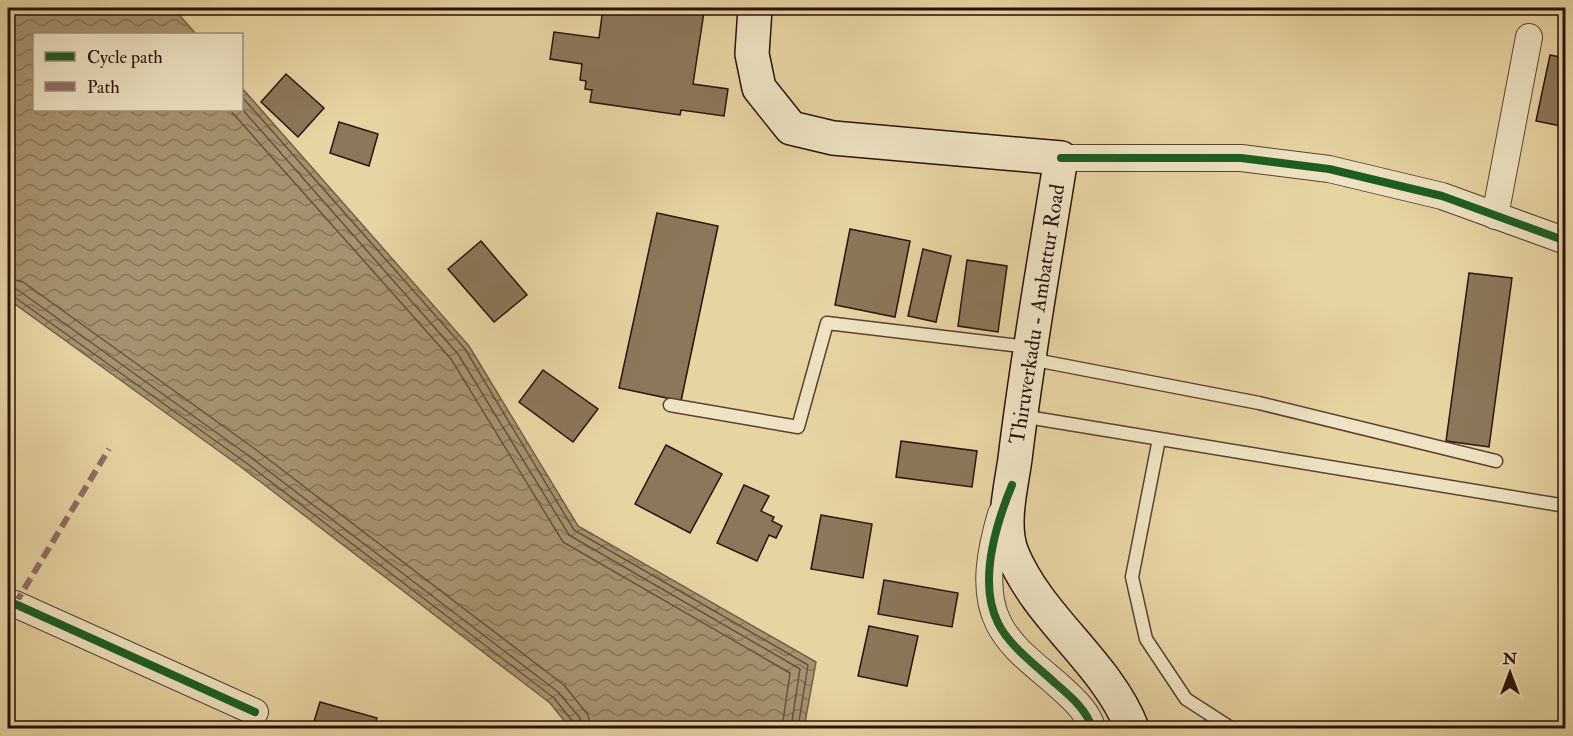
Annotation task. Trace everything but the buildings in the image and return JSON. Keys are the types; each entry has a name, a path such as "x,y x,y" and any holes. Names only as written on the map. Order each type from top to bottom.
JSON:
{"main road":[{"name":"Thiruverkadu - Ambattur Road","path":"755,8 752,54 759,88 791,128 833,138 1061,158 1020,416 1007,528 1016,562 1043,604 1118,701 1132,729"}],"street":[{"path":"1495,216 1529,37"},
{"path":"1061,158 1241,158 1329,169 1442,196 1566,241"},
{"path":"1012,485 997,528 989,577 989,600 998,624 1015,646 1073,699 1090,722 1092,729"},
{"path":"8,608 15,604 255,712"}],"lane":[{"path":"670,405 798,427 827,323 1030,353 1259,403 1496,461"},
{"path":"1020,416 1566,506"},
{"path":"1159,439 1132,577 1146,639 1186,699 1231,729"}],"water":[{"path":"8,8 173,8 195,33 33,33 33,111 243,111 243,89 469,346 578,526 816,662 804,728 570,728 550,703 241,467 8,299"}],"marked path":[{"path":"15,604 109,449"}],"cycle path":[{"path":"1061,158 1241,158 1329,169 1442,196 1566,241"},
{"path":"1012,485 1000,517 991,554 989,572 992,607 998,623 1009,640 1077,703 1090,721 1092,728"},
{"path":"8,608 15,604 255,712"}]}
